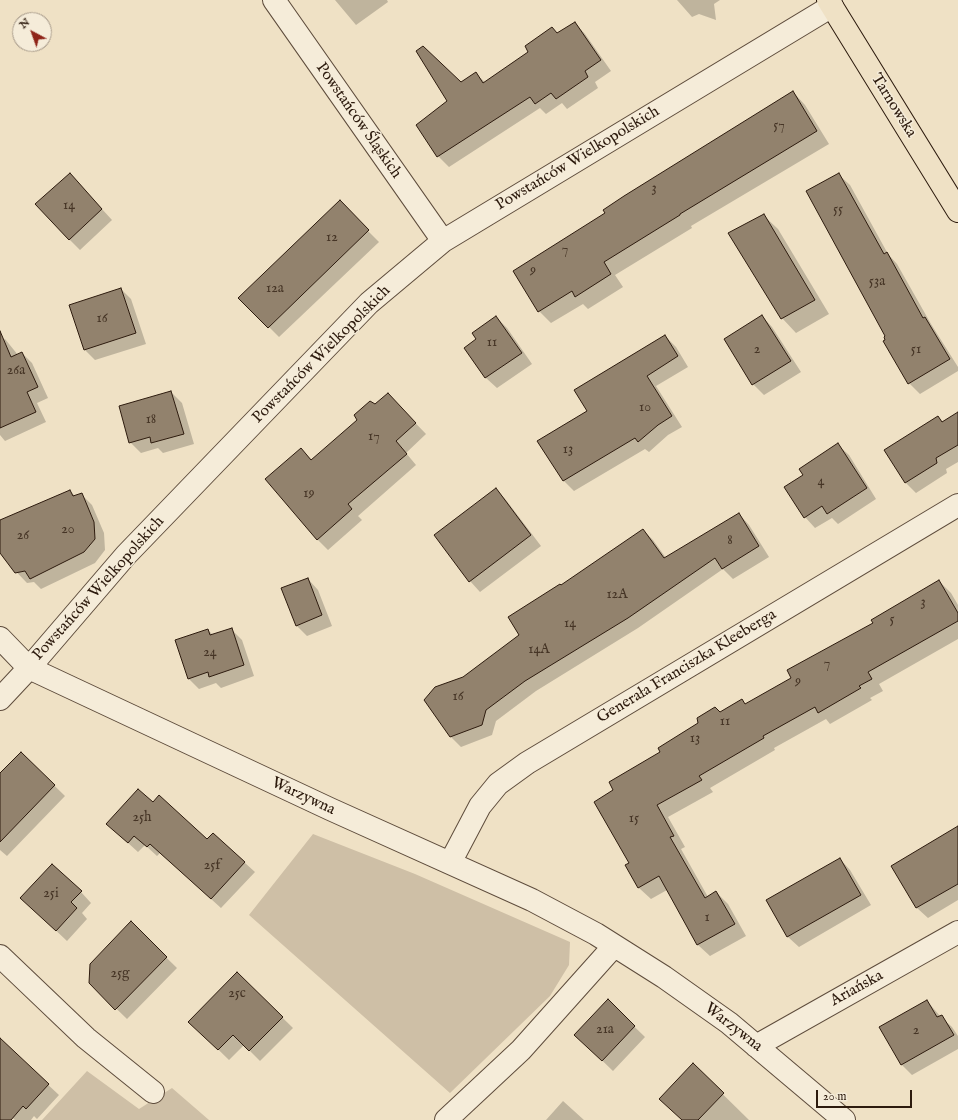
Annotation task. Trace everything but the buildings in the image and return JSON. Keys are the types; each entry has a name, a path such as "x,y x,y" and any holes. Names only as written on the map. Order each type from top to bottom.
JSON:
{"main road":[{"name":"Tarnowska","path":"830,3 958,211"}],"street":[{"name":"Powstańców Śląskich","path":"274,0 442,241"},
{"name":"Powstańców Wielkopolskich","path":"29,668 126,555 358,314 442,241 830,3"},
{"name":"Generała Franciszka Kleeberga","path":"450,863 480,806 498,784 527,763 958,504"},
{"path":"0,638 29,668 0,700"},
{"name":"Warzywna","path":"29,668 323,806 532,900 614,946 677,986 729,1023 844,1120"},
{"name":"Ariańska","path":"756,1046 958,932"},
{"path":"446,1120 521,1050 614,946"},
{"path":"0,956 86,1038 153,1092"}],"shaded area":[{"path":"313,834 415,874 570,942 569,965 550,996 450,1093 249,915"},
{"path":"87,1071 139,1109 172,1088 209,1120 42,1120"}]}
